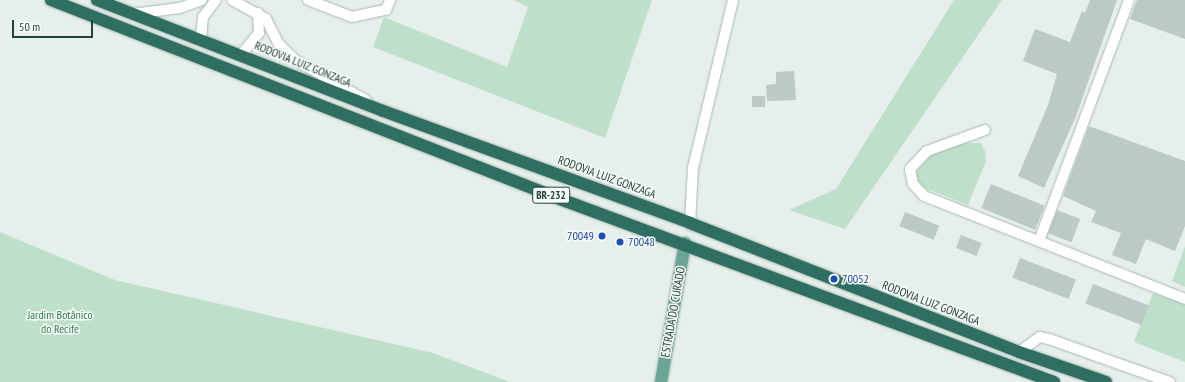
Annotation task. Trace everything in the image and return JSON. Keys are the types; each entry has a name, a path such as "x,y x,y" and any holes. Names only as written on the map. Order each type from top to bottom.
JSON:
{"highway":[{"name":"BR-232","path":"50,0 560,199 685,243 1054,382"},
{"name":"RODOVIA LUIZ GONZAGA","path":"97,0 201,39 383,111 690,223 1019,352 1106,382"}],"main road":[{"name":"ESTRADA DO CURADO","path":"661,382 685,243"}],"lane":[{"path":"133,14 180,8 202,0"},
{"path":"201,39 203,17 216,0"},
{"path":"235,0 258,13 271,24 278,43 294,60 383,111"},
{"path":"308,0 352,17 386,10 390,0"},
{"path":"690,223 694,168 733,0"},
{"path":"1039,241 1129,0"},
{"path":"242,55 259,33 258,13"},
{"path":"984,130 926,151 910,169 913,184 924,196 1185,299"},
{"path":"1019,352 1040,337 1170,382"}],"green space":[{"path":"513,0 652,0 605,138 373,47 384,17 507,67 528,7"},
{"path":"954,0 1002,0 845,229 789,210 836,189"},
{"path":"963,143 981,143 985,151 986,161 968,205 922,187 915,181 915,169 923,159"},
{"name":"Jardim Botânico do Recife","path":"0,232 115,280 433,353 510,382 0,382"},
{"path":"1185,246 1185,287 1172,281"},
{"path":"1153,293 1185,304 1185,362 1134,342"}],"building":[{"path":"1090,0 1117,0 1076,116 1044,188 1018,176 1048,105 1057,74 1023,61 1035,29 1070,42 1082,11 1085,13"},
{"path":"1137,0 1185,0 1185,39 1130,19"},
{"path":"794,71 796,100 767,101 766,85 776,84 776,72"},
{"path":"752,96 765,96 765,107 752,107"},
{"path":"1089,126 1185,161 1185,226 1175,251 1146,239 1136,264 1112,255 1121,233 1091,222 1096,211 1063,196"},
{"path":"991,184 1045,206 1035,230 981,208"},
{"path":"1057,210 1080,219 1071,242 1048,233"},
{"path":"905,212 939,226 934,240 899,226"},
{"path":"961,235 982,243 977,256 956,248"},
{"path":"1020,258 1076,280 1068,299 1012,278"},
{"path":"1093,284 1149,306 1141,325 1085,304"}],"place":[{"name":"70049","path":"602,236"},
{"name":"70048","path":"620,242"},
{"name":"70052","path":"834,279"}]}
